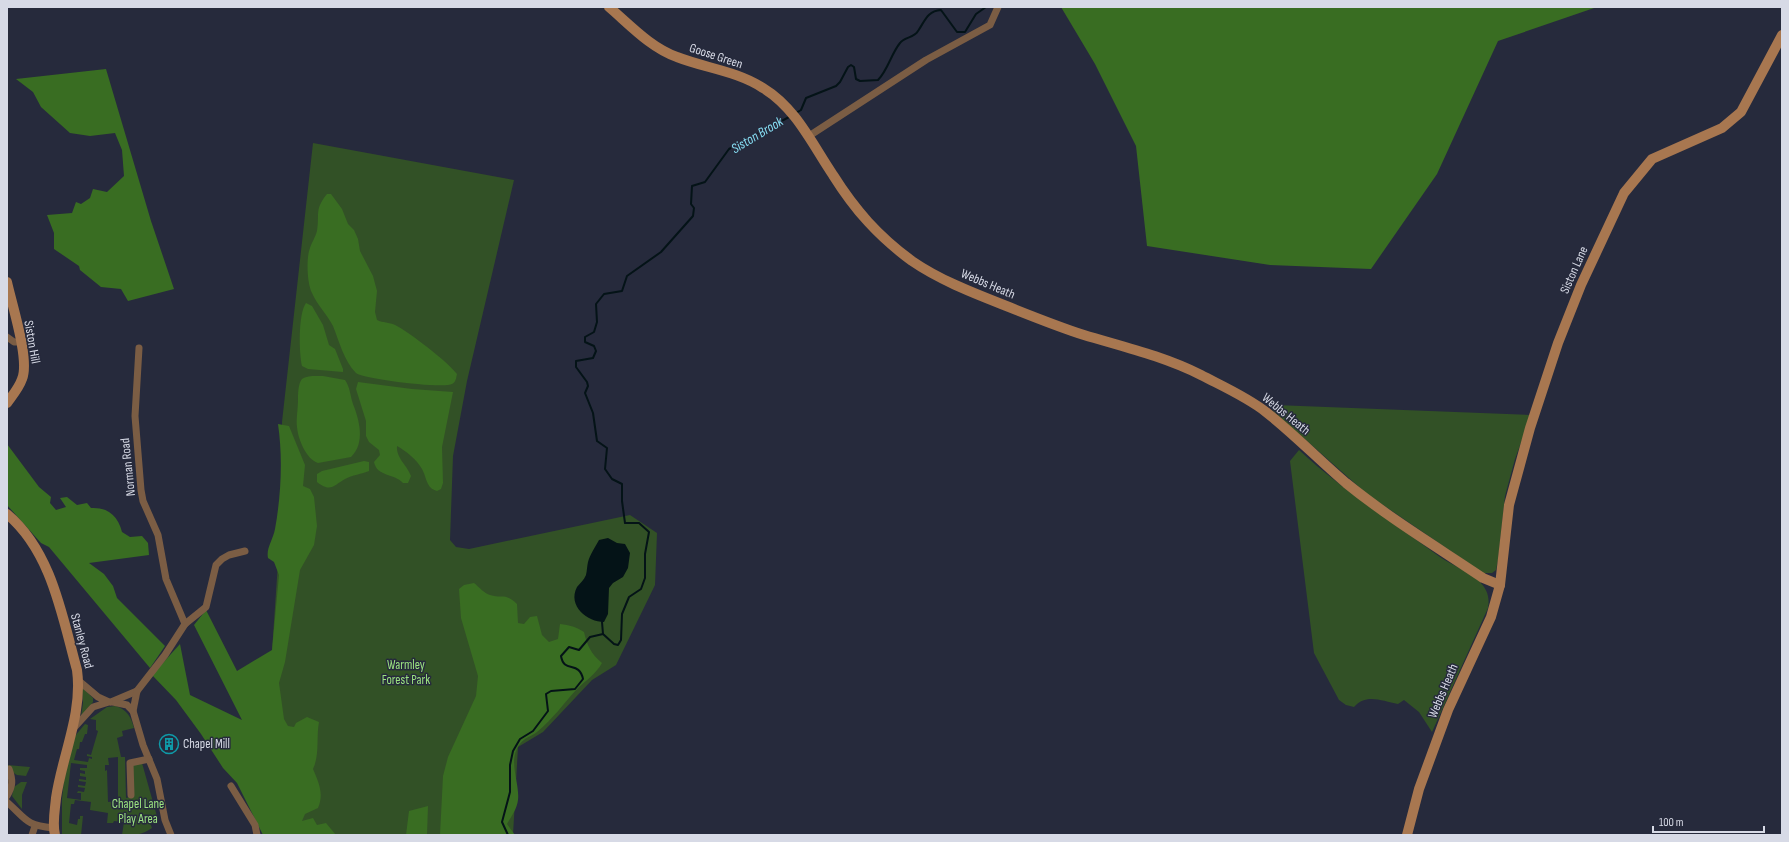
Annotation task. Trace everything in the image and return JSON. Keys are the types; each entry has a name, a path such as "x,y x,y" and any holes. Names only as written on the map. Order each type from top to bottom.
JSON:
{"street":[{"name":"Goose Green","path":"608,7 660,50 677,57 730,73 763,87 785,106 795,117 808,136"},
{"path":"808,136 926,60 990,25 998,7"},
{"name":"Siston Lane","path":"1500,585 1509,505 1532,424 1559,339 1581,285 1624,193 1652,159 1722,128 1733,120 1741,112 1782,35"},
{"name":"Webbs Heath","path":"808,136 834,177 867,223 890,244 915,263 948,281 982,296 1081,334 1150,353 1198,374 1230,391 1266,412 1347,483 1374,504 1483,578 1500,585 1491,617 1448,710 1420,789 1407,835"},
{"name":"Siston Hill","path":"7,282 21,342 25,369 22,380 7,403"},
{"path":"7,337 14,342 21,342"},
{"name":"Norman Road","path":"139,348 135,416 141,490 143,500 158,535 166,579 188,622"},
{"name":"Stanley Road","path":"7,514 22,527 42,557 59,606 79,681 73,729 60,774 54,831"},
{"path":"133,711 137,691 149,674 165,655 188,622 206,608 216,565 229,555 245,551"},
{"path":"79,681 98,697 110,702 127,705 133,711 157,779 165,820 171,835"},
{"path":"73,729 93,708 137,691"},
{"path":"131,795 130,763 149,759"},
{"path":"7,796 12,788 12,779 9,769"},
{"path":"231,786 254,825 258,835"},
{"path":"7,802 18,814 35,826 54,831"},
{"path":"32,835 35,826"}],"green space":[{"path":"1061,7 1597,7 1498,41 1437,174 1371,269 1270,265 1147,246 1136,146 1095,64"},
{"path":"106,69 151,221 174,289 128,301 121,289 101,287 80,270 79,266 54,249 54,233 47,215 72,213 76,202 81,204 90,198 93,189 107,192 124,176 122,150 115,133 90,136 70,133 41,107 33,92 16,79"},
{"name":"Warmley Forest Park","path":"313,143 514,180 467,381 453,456 450,540 456,547 469,549 630,515 657,533 655,585 616,665 592,680 543,732 518,747 513,835 286,835 272,651 283,489 282,422"},
{"path":"327,194 331,194 342,209 348,224 354,230 358,239 360,251 373,276 377,291 375,312 377,320 393,324 418,340 437,355 457,374 456,380 452,384 420,384 373,378 356,373 348,363 333,326 319,306 310,289 308,277 309,252 317,231 318,212 320,204"},
{"path":"306,303 312,306 323,325 329,345 335,349 343,372 308,369 302,366 300,352 300,324 303,308"},
{"path":"310,376 323,376 345,380 347,383 359,424 360,438 356,451 351,457 318,463 306,453 299,437 297,424 298,392 302,379"},
{"path":"358,382 412,389 453,392 442,447 443,483 441,489 437,491 433,490 427,482 422,469 417,462 408,453 397,446 398,454 411,476 408,483 403,483 382,473 376,467 374,462 380,455 379,450 369,442 366,436 366,421 356,389"},
{"path":"1275,405 1531,415 1515,459 1505,496 1496,570 1492,573 1483,573 1367,494 1272,410"},
{"path":"278,424 289,426 305,465 303,486 310,489 314,497 317,526 314,545 300,570 285,662 279,683 284,719 288,726 294,727 296,723 307,717 319,722 317,752 313,769 320,788 321,798 318,808 305,814 302,821 313,818 317,825 326,823 336,835 263,835 237,783 223,768 201,734 176,700 152,675 180,644 190,695 242,720 194,625 206,610 237,671 272,650 279,575 274,562 268,558 268,554 275,529 280,490 281,463"},
{"path":"7,444 39,487 51,497 50,503 56,510 66,507 60,498 67,497 77,505 87,503 91,508 102,509 115,517 122,532 130,537 142,536 148,543 149,555 89,563 104,574 113,586 117,598 165,646 150,668 49,547 41,543 7,505"},
{"path":"1299,450 1333,479 1440,557 1475,577 1486,590 1489,600 1488,608 1432,732 1419,712 1404,700 1398,704 1369,699 1364,700 1354,707 1346,705 1339,700 1314,653 1290,461"},
{"path":"364,461 369,462 369,471 348,478 332,487 326,487 317,482 317,474 322,471"},
{"path":"474,583 488,594 506,597 513,600 517,604 518,623 524,624 530,617 537,616 542,635 549,642 558,639 560,624 573,626 584,632 590,649 602,663 597,671 577,689 548,722 537,732 524,740 516,750 514,764 518,800 515,810 507,824 515,835 440,835 443,776 448,757 476,696 478,676 461,618 459,589 464,585"},
{"path":"82,687 93,698 93,702 81,717 83,703"},
{"name":"Chapel Lane Play Area","path":"115,706 123,709 130,717 134,728 122,731 123,736 117,738 121,757 125,757 126,798 133,796 132,765 142,763 158,820 150,823 152,828 145,832 135,835 122,835 124,822 114,821 113,823 107,823 108,813 90,810 91,802 75,800 74,804 71,804 69,823 77,825 80,816 83,816 81,835 62,835 62,799 64,780 75,736 85,724 88,725 87,734 85,734 82,742 80,742 79,749 77,749 74,760 88,762 89,758 92,759 92,757 87,756 87,754 91,755 98,731 96,730 96,720 90,719 107,707","holes":["118,757 118,801 108,802 107,770 105,771 105,765 109,765 108,758","71,763 87,765 87,768 80,768 80,770 85,771 85,774 80,773 80,776 86,777 86,780 79,779 79,781 86,782 85,786 78,785 78,787 85,788 84,792 78,791 77,793 81,793 81,800 67,798"]},
{"path":"7,765 30,767 26,776 17,775 7,769"},
{"path":"21,782 27,782 22,795 22,809 12,796 14,787"},
{"path":"428,806 427,835 406,835 409,811"}],"shaded area":[{"path":"608,538 617,543 625,544 630,553 628,568 623,577 613,583 609,588 608,614 604,622 592,619 581,612 575,600 575,594 577,587 586,575 589,559 599,540"}],"waterway":[{"name":"Siston Brook","path":"796,113 801,110 806,98 836,86 840,82 848,67 851,65 854,67 856,79 860,81 878,80 900,43 916,33 932,12 941,10 957,32 965,32 976,14 986,7"},
{"name":"Siston Brook","path":"603,634 614,644 618,645 621,640 622,614 629,597 641,589 645,578 645,554 649,532 639,523 625,523 622,501 622,484 612,479 605,469 607,448 597,441 593,413 585,393 588,386 587,382 576,367 576,361 593,358 596,351 594,346 585,342 585,337 594,332 597,322 596,304 604,294 622,291 627,276 661,252 693,216 694,208 691,204 692,186 705,182 729,149 791,116"},
{"name":"Siston Brook","path":"508,835 502,822 510,792 510,765 513,751 520,739 533,731 548,711 546,694 551,691 575,689 583,679 578,670 565,665 561,656 569,647 579,650 590,637 603,634 602,622"}],"place":[{"name":"Chapel Mill","path":"169,744"}]}
